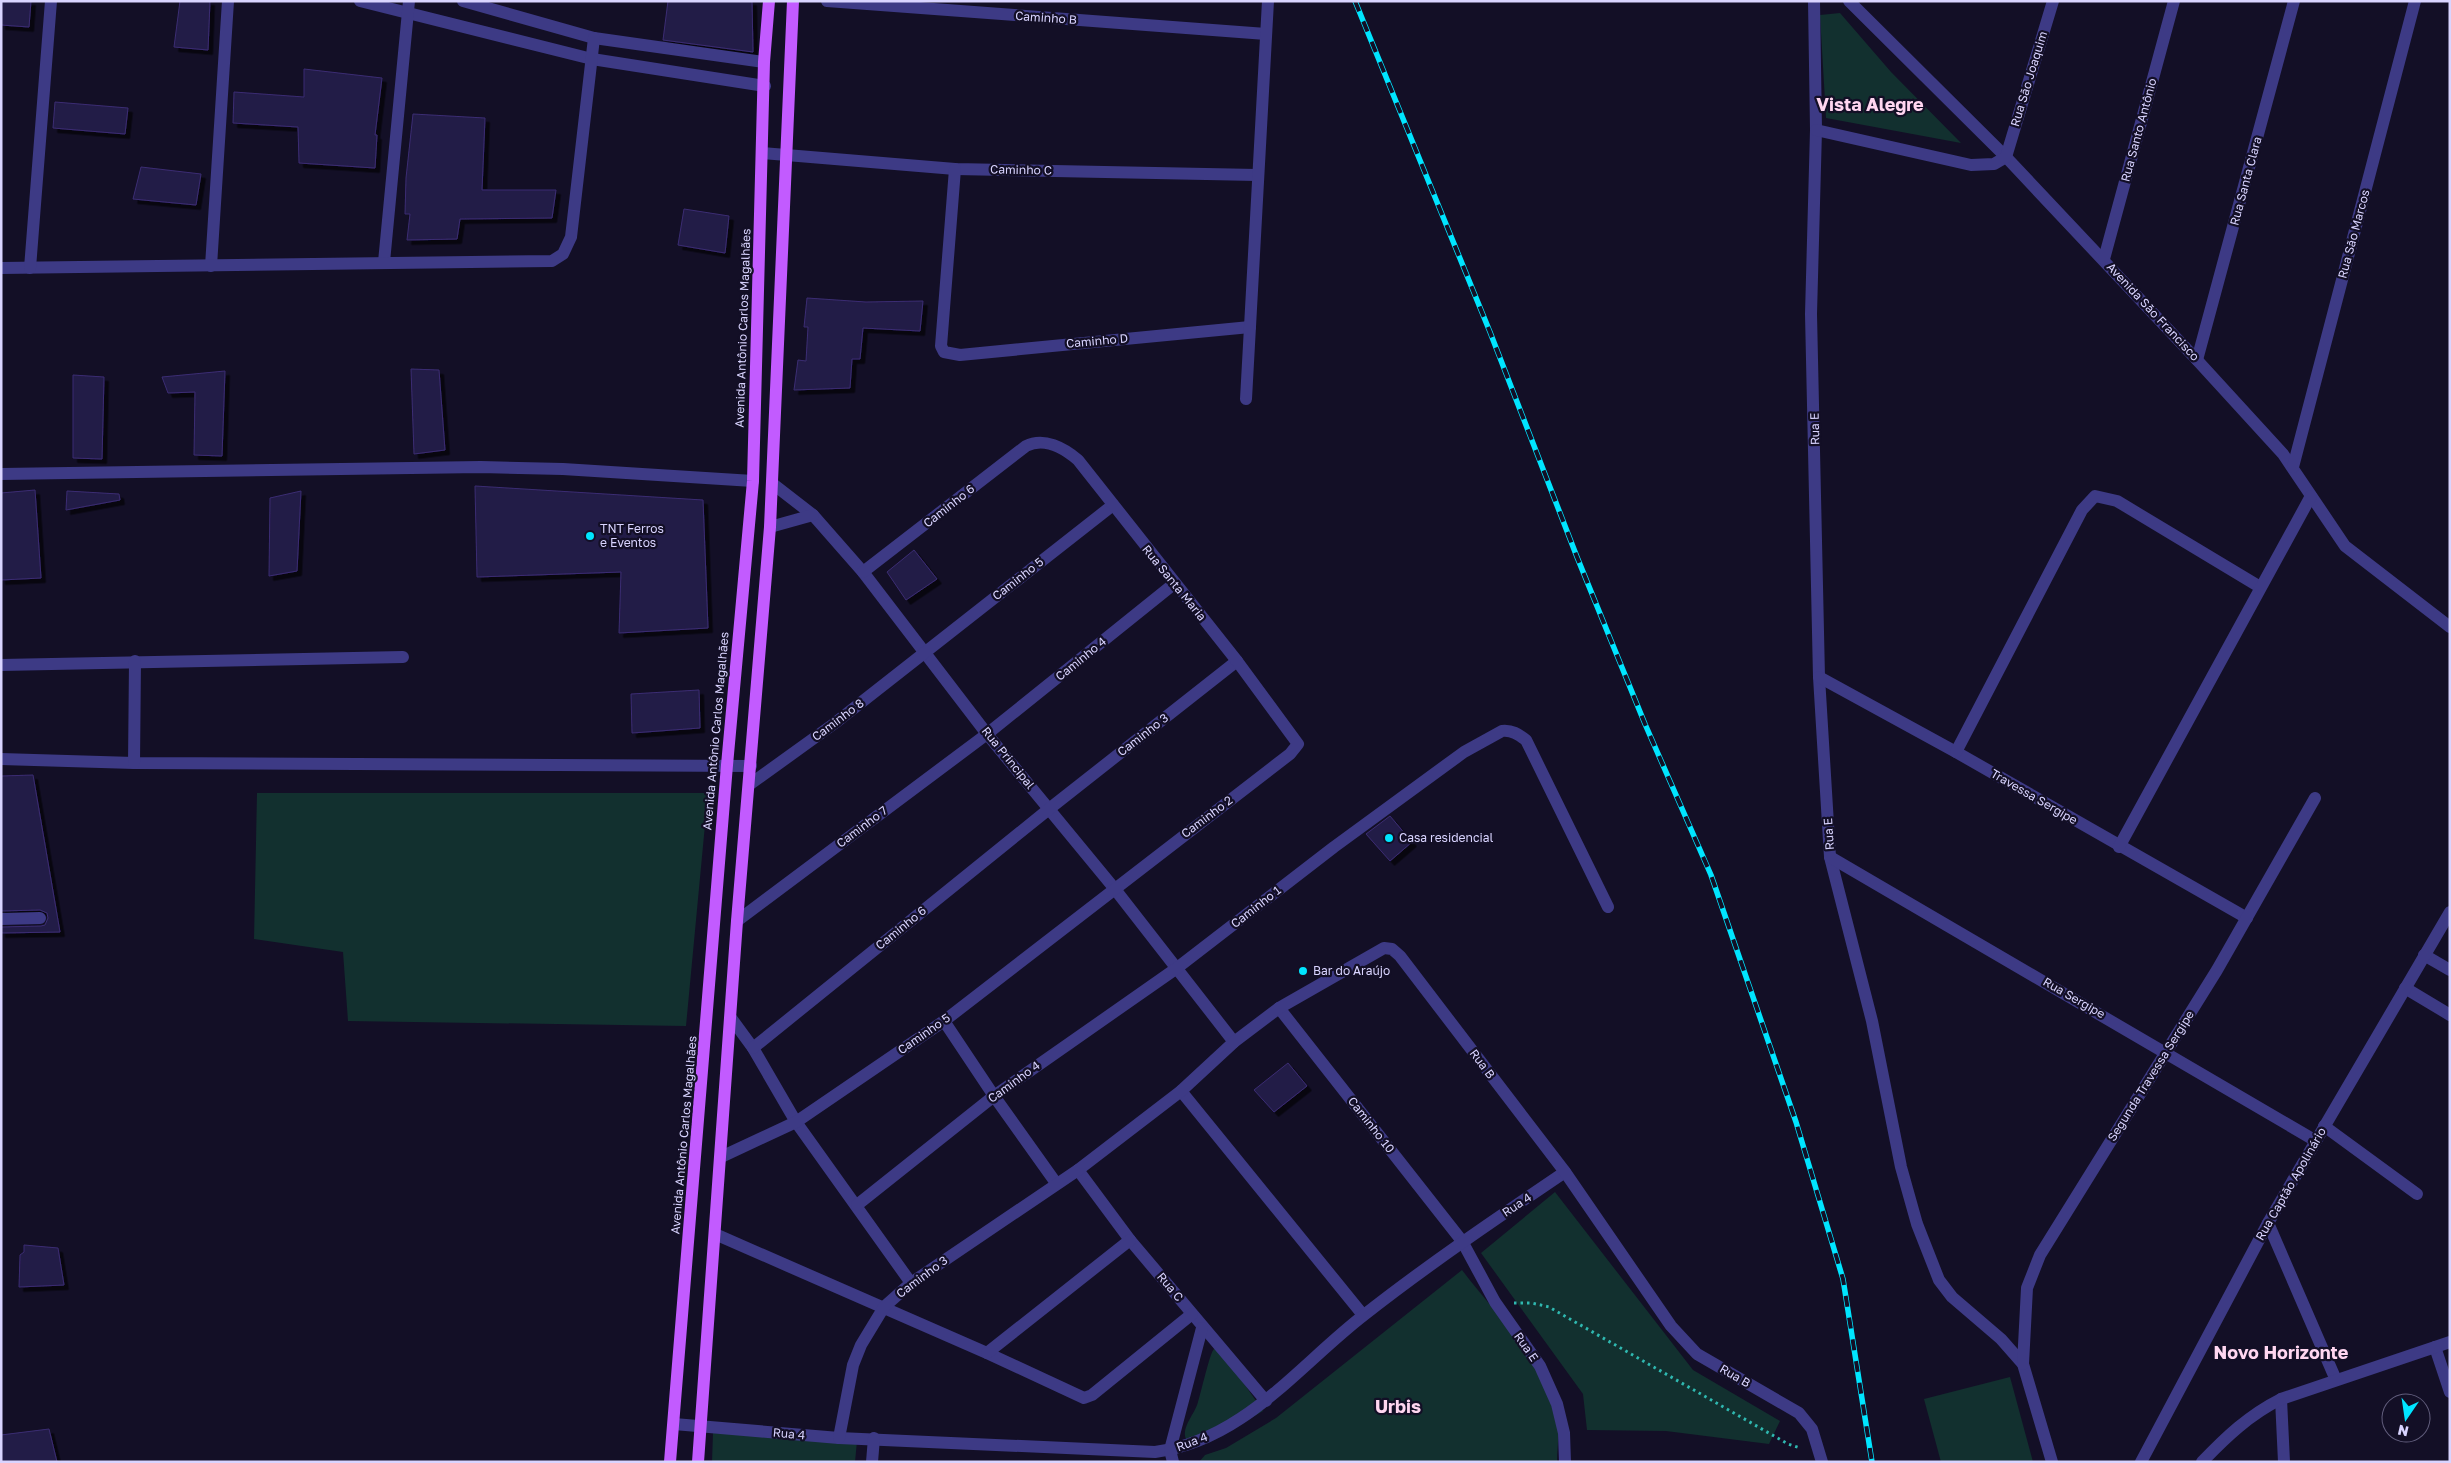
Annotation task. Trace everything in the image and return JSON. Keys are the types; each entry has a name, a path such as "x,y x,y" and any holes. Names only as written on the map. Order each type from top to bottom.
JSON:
{"main road":[{"name":"Avenida Antônio Carlos Magalhães","path":"670,1462 726,765 752,481 765,86 764,62 769,1"},
{"path":"698,1462 737,921 750,785 773,484 793,1"},
{"path":"752,481 773,484"}],"street":[{"path":"30,268 51,1"},
{"path":"211,266 228,1"},
{"path":"360,1 408,7 592,59 765,86"},
{"path":"463,1 594,38 764,62"},
{"name":"Caminho B","path":"827,1 1266,34"},
{"path":"1246,398 1268,1"},
{"name":"Rua E","path":"1814,1 1816,130 1811,314 1819,677 1830,857 1872,1021 1899,1158 1917,1224 1943,1286 1952,1297 2002,1339 2023,1364"},
{"name":"Avenida São Francisco","path":"1849,1 2006,157 2197,360 2293,467 2344,546 2450,627"},
{"name":"Rua São Joaquim","path":"2006,157 2053,1"},
{"name":"Rua Santo Antônio","path":"2104,259 2174,1"},
{"name":"Rua Santa Clara","path":"2197,360 2294,1"},
{"name":"Rua São Marcos","path":"2293,467 2415,1"},
{"path":"384,262 408,7"},
{"path":"1,268 552,261 563,254 571,237 594,38"},
{"path":"1816,130 1971,166 1994,164 2006,157"},
{"name":"Caminho C","path":"762,153 955,169 1257,175"},
{"name":"Caminho D","path":"955,169 941,346 944,352 960,354 1250,327"},
{"name":"Rua Santa Maria","path":"1035,442 1058,446 1078,460 1237,661 1298,744"},
{"name":"Caminho 6","path":"863,572 1026,446 1035,442"},
{"path":"1,474 481,467 563,469 752,481"},
{"name":"Rua Principal","path":"773,484 813,515 863,572 924,653 1114,888 1234,1042"},
{"path":"1956,752 2082,510 2095,496 2117,501 2260,587"},
{"path":"2120,847 2311,496"},
{"name":"Caminho 5","path":"924,653 1113,506"},
{"path":"770,528 813,515"},
{"name":"Caminho 4","path":"988,734 1174,583"},
{"name":"Caminho 8","path":"750,785 835,723 924,653"},
{"path":"1,665 403,657"},
{"path":"134,763 135,661"},
{"name":"Caminho 3","path":"1049,808 1237,661"},
{"name":"Travessa Sergipe","path":"1819,677 1956,752 2247,918"},
{"name":"Caminho 1","path":"1177,968 1334,847 1464,752 1508,730 1526,740 1538,760 1608,907"},
{"name":"Caminho 7","path":"737,921 988,734"},
{"name":"Caminho 2","path":"1114,888 1290,754 1298,744"},
{"path":"1,759 134,763 751,766"},
{"name":"Segunda Travessa Sergipe","path":"2023,1364 2027,1288 2040,1255 2167,1052 2247,918 2315,798"},
{"name":"Caminho 6","path":"753,1048 1049,808"},
{"name":"Rua Sergipe","path":"1830,857 2167,1052 2316,1141"},
{"name":"Caminho 5","path":"721,1157 796,1122 944,1021 1114,888"},
{"name":"Rua Captão Apolinário","path":"2141,1462 2268,1223 2450,912"},
{"path":"1,919 40,918"},
{"name":"Rua B","path":"1078,1170 1181,1091 1234,1042 1279,1008 1378,950 1392,949 1400,956 1565,1172 1684,1343 1698,1354 1799,1413 1812,1429 1821,1457"},
{"path":"2424,955 2450,970"},
{"name":"Caminho 4","path":"857,1205 994,1096 1177,968"},
{"path":"2405,988 2450,1015"},
{"name":"Caminho 10","path":"1279,1008 1462,1241"},
{"path":"731,1018 753,1048 796,1122 911,1283"},
{"path":"944,1021 994,1096 1056,1183"},
{"path":"1181,1091 1362,1316"},
{"path":"2324,1126 2418,1194"},
{"name":"Caminho 3","path":"839,1438 853,1365 860,1346 884,1308 911,1283 1056,1183 1078,1170"},
{"name":"Rua C","path":"1078,1170 1130,1240 1202,1328 1266,1401"},
{"name":"Rua 4","path":"674,1424 839,1438 874,1438 1155,1452 1172,1456 1231,1427 1266,1401 1362,1316 1462,1241 1565,1172"},
{"path":"2268,1223 2336,1380"},
{"path":"715,1234 987,1353 1084,1398 1092,1395 1192,1314"},
{"path":"987,1353 1130,1240"},
{"name":"Rua E","path":"1462,1241 1495,1302 1540,1366 1557,1404 1564,1433 1565,1462"},
{"path":"1172,1456 1202,1328"},
{"path":"2202,1462 2238,1426 2264,1407 2281,1399 2450,1342"},
{"path":"2435,1347 2450,1392"},
{"path":"2023,1364 2052,1462"},
{"path":"2281,1399 2284,1462"},
{"path":"872,1462 874,1438"}],"path":[{"path":"1495,1302 1532,1303 1549,1307 1788,1444 1821,1457"}],"green space":[{"path":"1840,13 1891,72 1961,143 1826,118 1820,15"},
{"path":"257,793 708,793 686,1026 348,1021 343,952 254,939"},
{"path":"1555,1192 1693,1370 1780,1421 1769,1444 1666,1431 1587,1430 1583,1394 1481,1253"},
{"path":"1462,1270 1520,1344 1534,1364 1545,1385 1554,1406 1558,1427 1557,1462 1199,1462 1205,1455 1226,1448 1276,1418"},
{"path":"1214,1349 1220,1349 1263,1411 1219,1437 1186,1439 1185,1430 1196,1407"},
{"path":"2010,1377 2033,1462 1941,1462 1924,1399"},
{"path":"713,1433 857,1441 855,1462 712,1462"}],"building":[{"path":"1,1 31,1 29,27 1,25"},
{"path":"180,1 210,1 208,50 174,47"},
{"path":"668,1 752,1 753,52 663,40"},
{"path":"304,69 382,78 375,135 377,135 375,168 299,163 298,127 233,123 234,92 304,97"},
{"path":"55,102 128,108 125,134 53,128"},
{"path":"413,114 485,118 482,190 556,190 552,218 460,219 457,239 407,240 410,214 405,214 406,178"},
{"path":"141,167 201,174 196,205 133,199"},
{"path":"684,209 729,216 725,253 678,245"},
{"path":"807,298 866,302 923,301 920,331 863,328 860,359 852,359 850,388 794,390 798,360 806,361 808,327 804,327"},
{"path":"411,369 439,370 445,450 414,454"},
{"path":"225,371 222,456 194,455 195,392 168,393 162,377"},
{"path":"73,375 104,377 102,459 73,458"},
{"name":"TNT Ferros e Eventos","path":"475,486 703,500 708,628 619,633 621,572 477,577"},
{"path":"35,490 41,578 1,580 1,493"},
{"path":"67,491 119,494 120,500 66,510"},
{"path":"301,491 297,571 269,576 270,498"},
{"path":"914,550 937,579 906,600 887,572"},
{"path":"699,690 700,728 632,733 631,694"},
{"path":"33,775 60,932 1,933 1,927 45,925 48,918 47,913 40,910 1,911 1,776"},
{"name":"Casa residencial","path":"1390,816 1412,842 1390,861 1366,834"},
{"path":"1288,1063 1307,1086 1274,1112 1254,1090"},
{"path":"24,1245 58,1248 64,1285 19,1287 20,1255 24,1252"},
{"path":"49,1429 57,1462 1,1462 1,1435"}],"railway":[{"path":"1355,1 1490,332 1577,557 1645,724 1711,875 1796,1122 1843,1279 1872,1462"}],"place":[{"name":"TNT Ferros e Eventos","path":"590,536"},
{"name":"Casa residencial","path":"1389,838"},
{"name":"Bar do Araújo","path":"1303,971"}],"district":[{"name":"Vista Alegre","path":"1870,105"},
{"name":"Novo Horizonte","path":"2281,1353"},
{"name":"Urbis","path":"1398,1407"}]}
